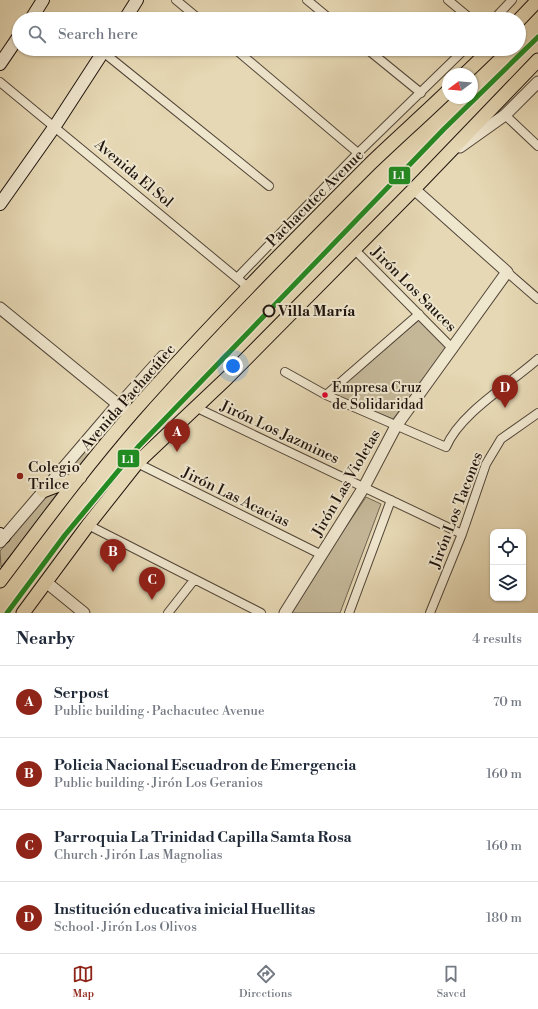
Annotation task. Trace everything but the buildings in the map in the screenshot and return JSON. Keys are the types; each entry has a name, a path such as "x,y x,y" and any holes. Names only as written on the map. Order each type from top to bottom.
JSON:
{"main road":[{"path":"129,12 137,0"},
{"path":"526,13 538,0"},
{"path":"35,12 42,1"},
{"path":"0,64 12,46"},
{"path":"0,204 55,126 100,56"},
{"path":"471,68 484,56"},
{"path":"23,613 88,525 137,463 227,378 414,189 538,60"},
{"name":"Pachacutec Avenue","path":"249,288 371,164 442,97"},
{"name":"Avenida Pachacútec","path":"0,581 80,477 131,414 249,288"},
{"path":"43,491 80,477"}],"street":[{"path":"176,0 191,12"},
{"path":"307,0 322,12"},
{"path":"448,0 463,12"},
{"path":"501,12 512,0"},
{"path":"111,56 269,186"},
{"path":"242,56 358,153"},
{"path":"376,56 421,93"},
{"path":"237,278 358,153 458,56"},
{"name":"Avenida El Sol","path":"0,82 249,288"},
{"path":"441,160 505,115 538,82"},
{"path":"505,115 538,146"},
{"path":"414,189 538,299"},
{"name":"Jirón Los Sauces","path":"354,249 453,349"},
{"name":"Jirón Las Violetas","path":"285,613 364,487 396,426 453,349 507,272"},
{"path":"0,308 131,414"},
{"path":"326,395 419,314"},
{"name":"Avenida Pachacútec","path":"1,538 162,355"},
{"path":"285,372 326,395 446,447 456,428 467,417 538,359"},
{"name":"Jirón Los Jazmines","path":"195,407 462,534"},
{"name":"Jirón Los Tacones","path":"430,613 462,534 486,464 501,439 538,413"},
{"name":"Jirón Las Acacias","path":"137,463 322,555"},
{"path":"350,613 391,500"},
{"path":"88,525 261,613"},
{"path":"168,613 194,580"},
{"path":"46,582 84,613"}],"shaded area":[{"path":"419,320 447,349 393,419 333,394"},
{"path":"118,411 124,417 1,567 0,551"},
{"path":"366,497 381,504 340,613 288,613"}],"transit line":[{"name":"L1","path":"526,49 538,37"},
{"name":"L1","path":"7,613 65,535 138,447 444,129 519,56"}],"place":[{"name":"Villa María","path":"269,311"},
{"name":"Empresa Cruz de Solidaridad","path":"325,395"},
{"name":"Institución educativa inicial Huellitas","path":"505,408"},
{"name":"Serpost","path":"177,452"},
{"name":"Colegio Trilce","path":"20,476"},
{"name":"Policia Nacional Escuadron de Emergencia","path":"113,572"},
{"name":"Parroquia La Trinidad Capilla Samta Rosa","path":"152,600"}]}
